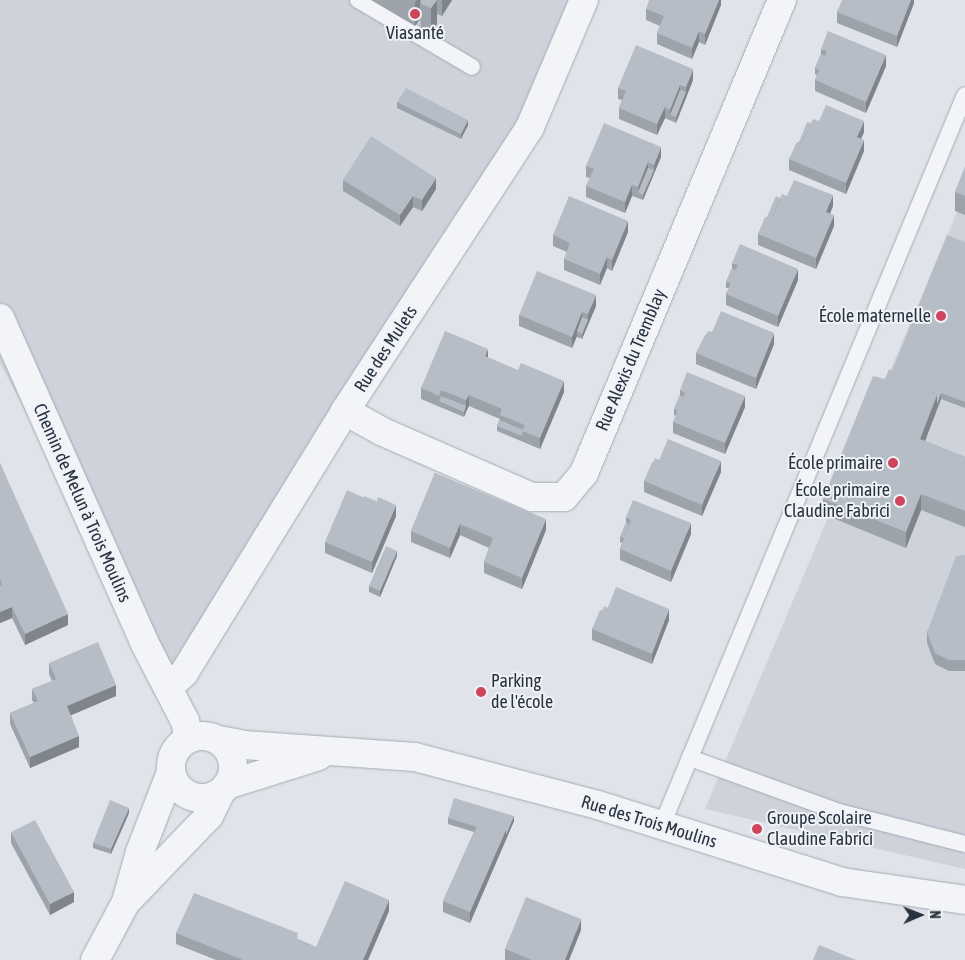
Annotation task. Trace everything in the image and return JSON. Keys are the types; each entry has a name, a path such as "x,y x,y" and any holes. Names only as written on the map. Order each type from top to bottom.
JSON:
{"street":[{"name":"Rue des Mulets","path":"169,687 184,673 345,411 530,127 584,0"},
{"name":"Rue Alexis du Tremblay","path":"345,411 383,432 532,497 564,497 584,473 782,0"},
{"name":"Chemin de Melun à Trois Moulins","path":"0,318 144,642 169,687 189,738"},
{"path":"95,960 126,902 140,852 171,772 174,752 189,738 209,736 219,740 232,756 232,776 209,816 126,902"},
{"name":"Rue des Trois Moulins","path":"219,740 244,745 415,757 662,825 842,882 965,900"},
{"name":"Rue des Trois Moulins","path":"223,789 332,752"},
{"path":"171,772 175,782 190,795 200,798 223,789"}],"lane":[{"path":"358,0 472,67"},
{"path":"662,825 965,95"},
{"path":"690,758 839,812 965,844"}],"shaded area":[{"path":"0,0 596,0 177,701 0,363"},
{"name":"École primaire Claudine Fabrici","path":"965,193 965,869 705,809"}],"building":[{"path":"421,0 437,0 431,8 421,4"},
{"path":"649,0 719,0 705,34 699,31 692,48 657,33 664,16 646,9"},
{"path":"842,0 911,0 897,36 837,12"},
{"path":"828,31 886,55 866,102 815,80 827,51 821,49"},
{"path":"636,45 693,69 686,87 680,85 670,110 665,107 657,124 619,108 626,91 618,88"},
{"path":"821,54 825,56 819,70 815,68"},
{"path":"406,88 468,120 461,134 397,102"},
{"path":"680,90 686,92 676,117 670,115"},
{"path":"826,105 864,121 857,137 864,140 846,183 789,159 797,142 802,144 813,119 819,121"},
{"path":"807,122 811,123 802,144 799,142"},
{"path":"604,123 661,147 654,165 648,162 638,187 632,185 625,202 586,186 594,169 586,166"},
{"path":"371,136 436,178 422,200 413,196 400,215 343,180"},
{"path":"965,167 965,196 955,192"},
{"path":"648,168 654,170 643,195 638,192"},
{"path":"794,180 833,195 826,212 834,215 816,258 758,234 765,217 772,219 782,194 787,196"},
{"path":"569,196 628,221 612,260 607,257 600,274 564,259 570,243 553,235"},
{"path":"776,196 780,198 772,219 767,217"},
{"name":"École maternelle","path":"947,235 965,242 965,402 941,393 937,405 937,395 892,371"},
{"path":"740,244 798,269 778,316 726,294 738,265 732,263"},
{"path":"732,268 736,270 731,283 726,282"},
{"path":"537,271 596,295 588,314 582,312 572,337 519,315"},
{"path":"721,311 774,333 756,378 696,353 705,335 710,337"},
{"path":"582,317 588,320 582,334 577,331"},
{"path":"445,331 488,349 485,356 518,370 521,363 564,381 540,438 522,431 525,425 500,415 502,409 469,395 466,400 441,390 439,396 421,388"},
{"path":"708,331 712,332 710,337 706,335"},
{"name":"École primaire","path":"889,369 937,395 920,439 965,457 965,511 921,494 906,532 823,499 873,376 885,379"},
{"path":"687,372 745,396 725,443 673,422 685,393 680,390"},
{"path":"680,395 683,397 678,411 674,409"},
{"path":"441,396 466,406 464,412 439,401"},
{"path":"500,420 523,430 522,436 497,426"},
{"path":"668,439 721,461 702,505 644,481 652,462 657,465"},
{"path":"655,458 659,460 657,465 653,463"},
{"path":"0,463 68,614 25,634 12,607 0,612 0,586 2,585 0,579"},
{"path":"435,473 546,519 522,578 484,562 493,538 460,524 450,548 411,531"},
{"path":"347,490 376,503 378,497 396,505 372,562 325,542"},
{"path":"364,496 376,501 376,503 364,498"},
{"path":"633,500 691,523 671,571 620,549 631,520 626,517"},
{"path":"626,523 629,524 624,538 620,537"},
{"path":"386,546 397,551 380,591 369,586"},
{"path":"965,555 965,660 949,660 935,653 927,632 956,556"},
{"path":"616,587 669,609 652,654 592,629 600,610 606,612"},
{"path":"604,606 608,608 606,612 602,611"},
{"path":"98,642 116,685 67,706 79,736 30,757 10,713 38,701 32,689 56,679 49,663"},
{"path":"454,798 514,816 506,835 506,830 479,822 477,827 448,818"},
{"path":"110,800 129,808 111,849 93,843"},
{"path":"35,820 74,892 50,904 11,832"},
{"path":"479,822 506,830 470,912 443,901"},
{"path":"345,881 389,900 363,960 243,960 176,933 194,893 298,933 297,939 316,947"},
{"path":"526,897 581,919 565,960 532,960 505,949"},
{"path":"819,945 856,960 813,960"}],"place":[{"name":"Viasanté","path":"415,14"},
{"name":"École maternelle","path":"941,316"},
{"name":"École primaire","path":"893,463"},
{"name":"École primaire Claudine Fabrici","path":"900,501"},
{"name":"Parking de l'école","path":"481,692"},
{"name":"Groupe Scolaire Claudine Fabrici","path":"757,829"}]}
